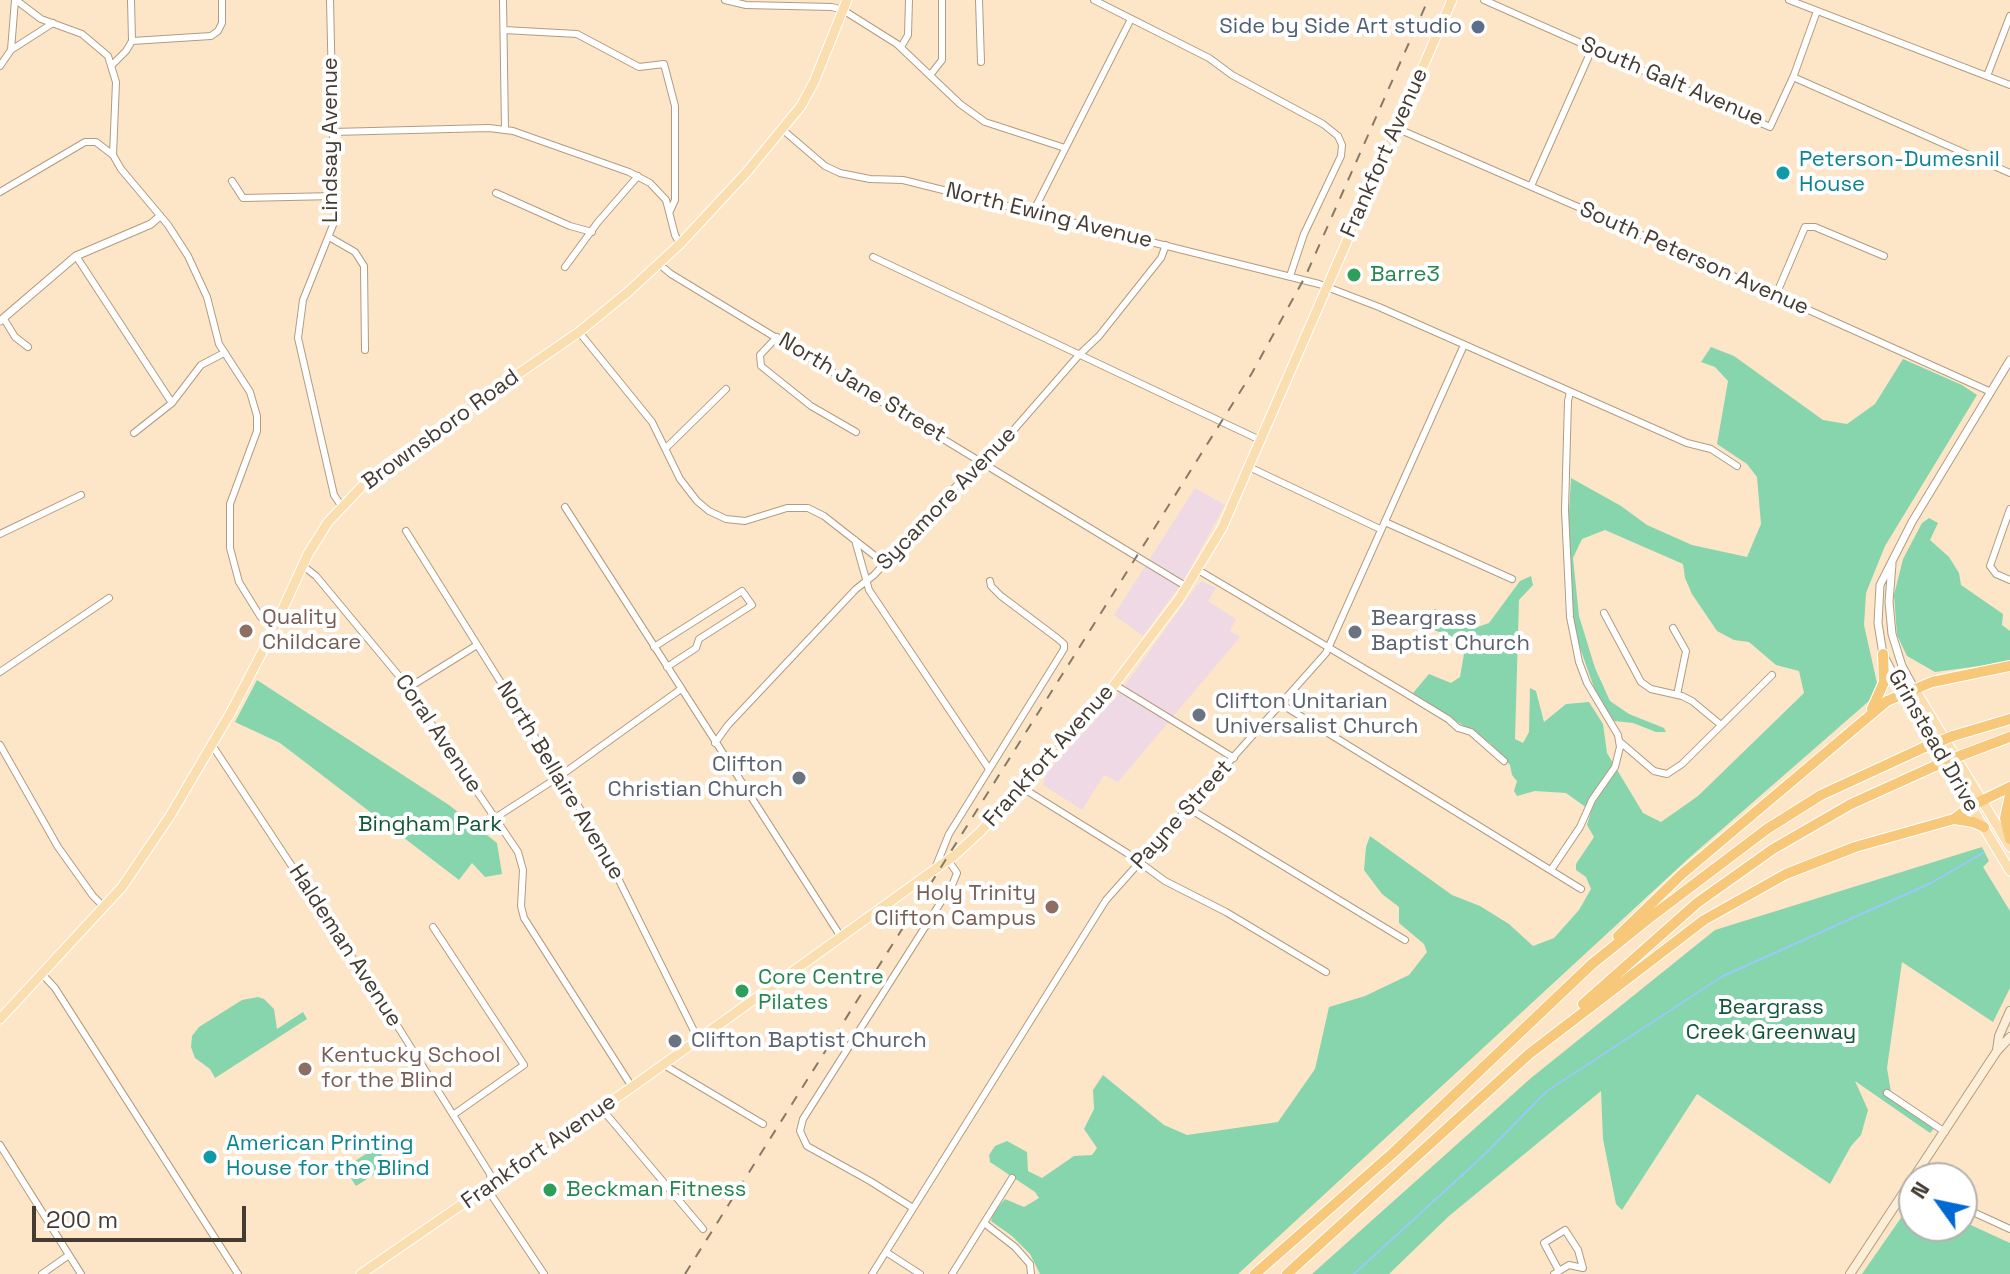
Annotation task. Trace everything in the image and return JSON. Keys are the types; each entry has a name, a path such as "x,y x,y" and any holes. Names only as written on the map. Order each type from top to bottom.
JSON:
{"highway":[{"path":"1867,717 1884,682 1883,654"},
{"path":"1255,1274 1416,1131 1682,874 1867,717 1887,701 1914,688 2010,667"},
{"path":"1592,964 1767,829 1821,795 1925,747 2010,719"},
{"path":"1287,1274 1666,929 1733,876 1841,809 1891,784 2010,737"},
{"path":"1547,1039 1704,920 1760,887 1855,847 1954,819 1971,806 2010,787"},
{"path":"2010,795 2005,818 2010,839"},
{"path":"1954,819 1984,827"}],"main road":[{"name":"Frankfort Avenue","path":"361,1274 632,1087 934,871 973,839 1115,685 1187,587 1222,528 1451,0"},
{"name":"Brownsboro Road","path":"0,1019 122,887 162,829 212,745 273,629 302,565 316,540 342,507 389,463 579,332 680,244 783,130 814,82 845,5"},
{"name":"Grinstead Drive","path":"1914,688 2010,847"},
{"name":"Grinstead Drive","path":"1903,693 2010,871"},
{"path":"1997,1051 1999,1036 2010,1011"},
{"path":"1926,1162 1997,1051 2010,1037"},
{"path":"1850,1274 1898,1205"}],"street":[{"path":"15,0 32,14 93,41 108,56 116,82 113,155"},
{"path":"11,50 15,0"},
{"path":"112,65 132,41 131,0"},
{"path":"132,41 211,36 222,23 222,0"},
{"name":"Lindsay Avenue","path":"330,0 335,220 303,300 298,338 334,495 342,507"},
{"path":"503,0 505,130"},
{"path":"725,0 746,5 845,5 901,47 960,104 985,122 1065,148"},
{"path":"901,47 909,29 909,0"},
{"path":"931,74 942,60 942,0"},
{"path":"979,0 981,62"},
{"path":"1094,0 1209,58 1232,75 1331,129 1341,140 1341,156 1304,234 1290,276"},
{"name":"South Galt Avenue","path":"1484,0 1770,127 1793,77"},
{"path":"1789,0 2010,85"},
{"path":"1817,11 1793,77 2010,173"},
{"path":"1987,76 2010,16"},
{"path":"1033,212 1131,19"},
{"path":"0,66 11,50 53,23"},
{"path":"504,30 577,34 639,67 664,64 675,106 675,200 670,211"},
{"path":"1531,186 1592,49"},
{"name":"South Peterson Avenue","path":"1396,128 1991,392"},
{"path":"333,132 505,130 638,176 657,189 670,211 680,244"},
{"name":"North Ewing Avenue","path":"783,130 825,166 840,173 870,179 903,180 1327,287 1687,443 1711,449 1737,466"},
{"path":"0,192 85,142 96,142 113,155 173,232 198,276 224,353 250,392 258,422 256,437 230,504 230,548 239,582 260,616 273,629"},
{"path":"565,267 638,176"},
{"path":"232,181 243,198 335,196"},
{"path":"496,193 570,226 592,232"},
{"path":"28,347 15,337 2,320 76,256 151,224 160,216"},
{"path":"1776,295 1805,227 1815,227 1884,256"},
{"path":"329,237 355,252 364,266 365,350"},
{"name":"Sycamore Avenue","path":"715,743 728,725 970,471 990,457 1109,324 1161,258 1166,245"},
{"path":"76,256 172,403"},
{"path":"873,257 1260,440"},
{"name":"North Jane Street","path":"659,264 1187,587"},
{"path":"579,332 646,414 689,491 715,515 745,521 801,506 824,516 884,563"},
{"path":"777,337 760,355 761,366 811,406 856,432"},
{"name":"Payne Street","path":"872,1274 1106,900 1322,660 1464,345"},
{"path":"134,433 172,403 201,365 224,353"},
{"name":"Grinstead Drive","path":"1903,693 1883,654 1878,607 1880,585 1912,522 2010,360"},
{"path":"666,448 726,389"},
{"path":"1570,392 1565,510 1570,617 1579,662 1587,683 1619,741 1654,771 1667,774 1682,764 1772,675"},
{"path":"1249,467 1380,529"},
{"path":"0,534 81,495"},
{"path":"565,507 841,937"},
{"path":"2010,509 1990,566 1996,574 2010,580"},
{"path":"1385,522 1512,579"},
{"name":"North Bellaire Avenue","path":"406,531 614,865 698,1039"},
{"path":"855,540 869,590 989,769"},
{"name":"Grinstead Drive","path":"1893,560 1889,602 1892,634 1902,666 1914,688"},
{"name":"Coral Avenue","path":"302,565 316,576 408,688 495,818 520,858 519,910 632,1087"},
{"path":"1198,570 1458,728 1471,732 1504,761"},
{"path":"934,871 949,834 1064,647 1057,638 1001,596 990,581"},
{"path":"654,647 742,591 752,605 699,639 696,648 667,667"},
{"path":"0,672 109,598"},
{"path":"1604,613 1641,682 1648,688 1677,695 1702,707 1721,725"},
{"path":"1673,628 1686,651 1677,695"},
{"path":"408,688 477,645"},
{"path":"1115,685 1234,758"},
{"path":"495,818 560,776 681,689"},
{"path":"1281,704 1581,889"},
{"path":"1551,870 1615,767 1619,741"},
{"path":"0,745 51,835 104,907"},
{"name":"Haldeman Avenue","path":"212,745 254,805 453,1115 490,1174 492,1196 544,1274"},
{"path":"1021,787 1165,881 1226,912 1326,972"},
{"path":"1188,808 1405,940"},
{"path":"913,1208 813,1150 804,1143 800,1134 803,1119 953,883 957,873 948,860"},
{"path":"433,927 524,1065 453,1115"},
{"path":"42,974 55,988 238,1274"},
{"path":"663,1064 763,1124"},
{"path":"1887,1093 1945,1132"},
{"path":"601,1108 703,1229"},
{"path":"0,1145 81,1274"},
{"path":"952,1274 1012,1178"},
{"path":"1978,1214 2010,1229"},
{"path":"984,1223 1015,1247 1030,1264 1031,1274"},
{"path":"1565,1230 1578,1250 1583,1268 1569,1265 1556,1272 1544,1243 1565,1230"},
{"path":"886,1252 920,1274"},
{"path":"42,1274 69,1255"}],"shaded area":[{"path":"1195,488 1225,505 1184,580 1143,636 1114,615"},
{"path":"1202,581 1216,588 1208,601 1236,619 1230,631 1240,637 1118,782 1104,775 1082,810 1043,785 1046,773 1117,696"}],"green space":[{"path":"1711,347 1734,356 1823,420 1847,424 1875,404 1903,359 1962,385 1977,395 1885,546 1866,593 1864,625 1877,683 1869,701 1689,858 1238,1274 1040,1274 1030,1254 991,1221 1005,1199 1024,1207 1039,1198 1035,1192 990,1162 989,1155 995,1146 1007,1141 1027,1152 1028,1171 1042,1178 1074,1156 1092,1155 1097,1148 1084,1129 1094,1109 1093,1090 1103,1075 1164,1125 1187,1135 1278,1122 1315,1069 1329,1007 1365,996 1409,975 1427,952 1424,944 1399,923 1399,907 1382,894 1364,870 1370,836 1452,895 1480,906 1509,924 1533,946 1554,938 1579,910 1591,889 1586,877 1576,870 1576,864 1594,837 1587,825 1591,811 1566,793 1535,791 1517,796 1514,791 1517,781 1510,765 1490,743 1413,693 1429,674 1451,683 1460,677 1466,642 1407,620 1409,616 1425,618 1435,609 1475,628 1489,623 1520,581 1531,576 1533,585 1519,600 1515,739 1523,743 1529,732 1530,688 1536,691 1544,722 1566,704 1589,702 1603,724 1607,753 1643,813 1661,822 1698,796 1804,693 1799,671 1776,665 1749,642 1734,640 1717,631 1692,594 1683,564 1605,530 1582,539 1573,558 1579,616 1595,668 1610,701 1629,714 1664,728 1666,732 1614,721 1597,696 1579,645 1571,604 1567,549 1571,478 1621,506 1647,525 1692,545 1747,557 1761,524 1757,477 1747,464 1717,444 1728,381 1715,367 1701,362"},
{"path":"1929,518 1938,523 1930,540 1949,557 1959,573 1961,585 2003,614 2002,625 2010,631 2010,662 1935,672 1907,656 1897,635 1894,595 1903,559 1922,523"},
{"name":"Bingham Park","path":"257,680 449,805 497,843 502,874 485,877 472,863 459,880 280,743 235,722"},
{"name":"Beargrass Creek Greenway","path":"1982,847 1989,861 1983,867 2010,911 2010,988 1993,1022 1902,962 1887,1068 1891,1092 1938,1124 1930,1133 1855,1081 1868,1110 1861,1135 1851,1146 1830,1184 1697,1094 1622,1210 1616,1204 1603,1139 1601,1091 1449,1216 1389,1274 1312,1274 1531,1078 1715,930"},
{"path":"258,997 274,1009 277,1029 303,1012 307,1019 215,1078 210,1069 195,1058 191,1047 192,1036 199,1027 242,1000"},
{"path":"377,1147 384,1159 377,1166 380,1171 356,1186 344,1168"},
{"path":"1898,1222 1898,1242 1978,1242 1978,1228 2010,1243 2010,1274 1862,1274"}],"waterway":[{"path":"1354,1274 1483,1156 1547,1091 1723,976 1931,883 1983,853"}],"railway":[{"path":"685,1274 1252,373 1306,275 1428,0"}],"place":[{"name":"Side by Side Art studio","path":"1478,27"},
{"name":"Peterson-Dumesnil House","path":"1783,173"},
{"name":"Barre3","path":"1354,275"},
{"name":"Quality Childcare","path":"246,631"},
{"name":"Beargrass Baptist Church","path":"1355,632"},
{"name":"Clifton Unitarian Universalist Church","path":"1199,715"},
{"name":"Clifton Christian Church","path":"799,778"},
{"name":"Holy Trinity Clifton Campus","path":"1052,907"},
{"name":"Core Centre Pilates","path":"742,991"},
{"name":"Clifton Baptist Church","path":"675,1041"},
{"name":"Kentucky School for the Blind","path":"305,1069"},
{"name":"American Printing House for the Blind","path":"210,1157"},
{"name":"Beckman Fitness","path":"550,1190"}]}
